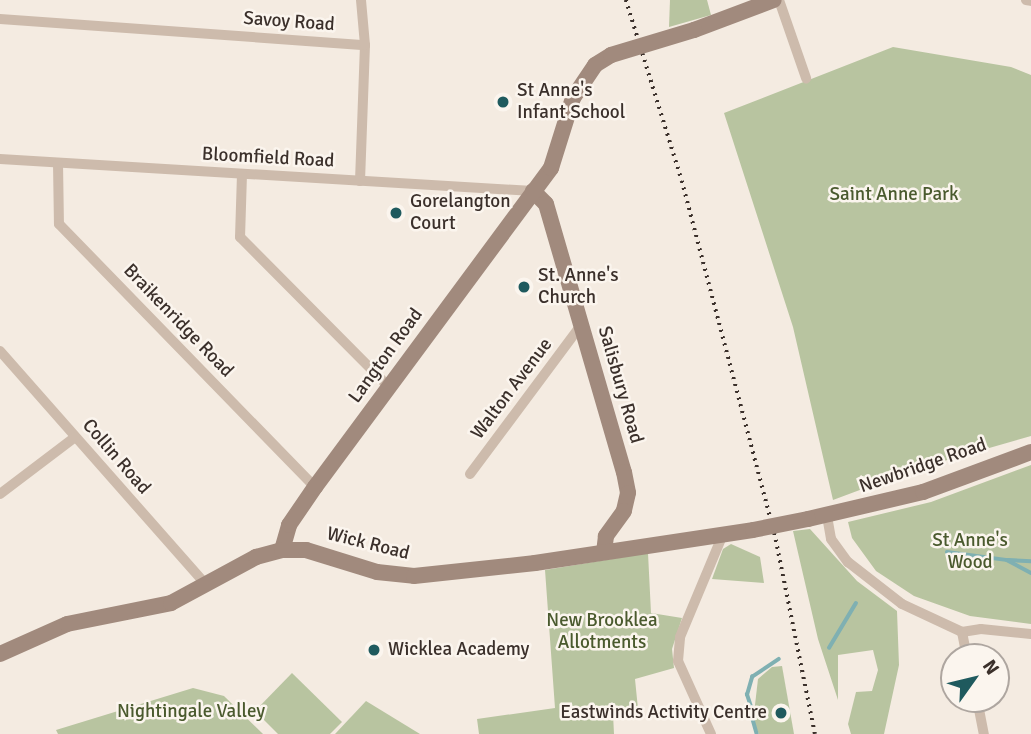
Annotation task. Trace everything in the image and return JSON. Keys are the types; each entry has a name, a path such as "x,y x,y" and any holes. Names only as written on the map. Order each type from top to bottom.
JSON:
{"street":[{"path":"360,181 365,45 361,0"},
{"path":"777,0 806,79"},
{"name":"Langton Road","path":"282,550 289,525 315,487 533,191 559,150 573,98 583,80 611,55 694,30 777,0"},
{"name":"Savoy Road","path":"0,19 365,45"},
{"name":"Bloomfield Road","path":"0,159 533,191"},
{"name":"Braikenridge Road","path":"58,163 59,224 315,487"},
{"path":"242,174 240,237 389,387"},
{"name":"Salisbury Road","path":"533,191 546,204 628,493 624,511 606,537 604,552"},
{"name":"Walton Avenue","path":"470,474 581,325"},
{"name":"Collin Road","path":"0,351 206,584"},
{"path":"0,494 75,437"},
{"name":"Newbridge Road","path":"827,516 923,492 1031,452"},
{"path":"827,516 831,539 848,562 902,604 962,632 981,629 1031,634"},
{"name":"Wick Road","path":"0,653 67,624 148,611 256,557 282,550 306,550 377,572 414,576 604,552 827,516"},
{"path":"711,734 678,661 680,637 723,534"},
{"path":"962,632 964,643"},
{"path":"980,713 984,734"}],"green space":[{"path":"670,0 707,0 711,15 669,27"},
{"name":"Saint Anne Park","path":"893,47 1011,67 1031,75 1031,436 916,469 833,500 793,327 724,113"},
{"name":"St Anne's Wood","path":"1031,465 1031,624 970,616 914,596 876,571 852,538 848,522 931,502"},
{"path":"810,529 857,581 897,611 899,665 884,734 851,734 848,724 856,692 872,691 878,670 873,650 838,655 838,700 818,639 793,531"},
{"path":"731,544 760,557 764,583 712,579 723,549"},
{"name":"New Brooklea Allotments","path":"648,553 651,613 682,618 672,649 674,668 635,679 638,709 613,714 614,734 479,734 477,719 555,708 545,570"},
{"path":"782,666 794,734 759,734 753,722 758,679 772,667"},
{"path":"292,673 342,722 330,734 278,734 255,711"},
{"name":"Nightingale Valley","path":"193,688 224,696 263,734 58,734 56,730"},
{"path":"366,701 420,734 335,734"}],"waterway":[{"path":"947,552 1007,560 1031,573"},
{"path":"1009,560 1031,561"},
{"path":"829,648 856,603"},
{"path":"751,707 747,695 752,677 779,659"},
{"path":"752,716 757,734"}],"railway":[{"path":"626,0 682,181 776,540 815,734"}],"place":[{"name":"St Anne's Infant School","path":"503,102"},
{"name":"Gorelangton Court","path":"396,213"},
{"name":"St. Anne's Church","path":"524,287"},
{"name":"Wicklea Academy","path":"374,650"},
{"name":"Eastwinds Activity Centre","path":"781,713"}]}
